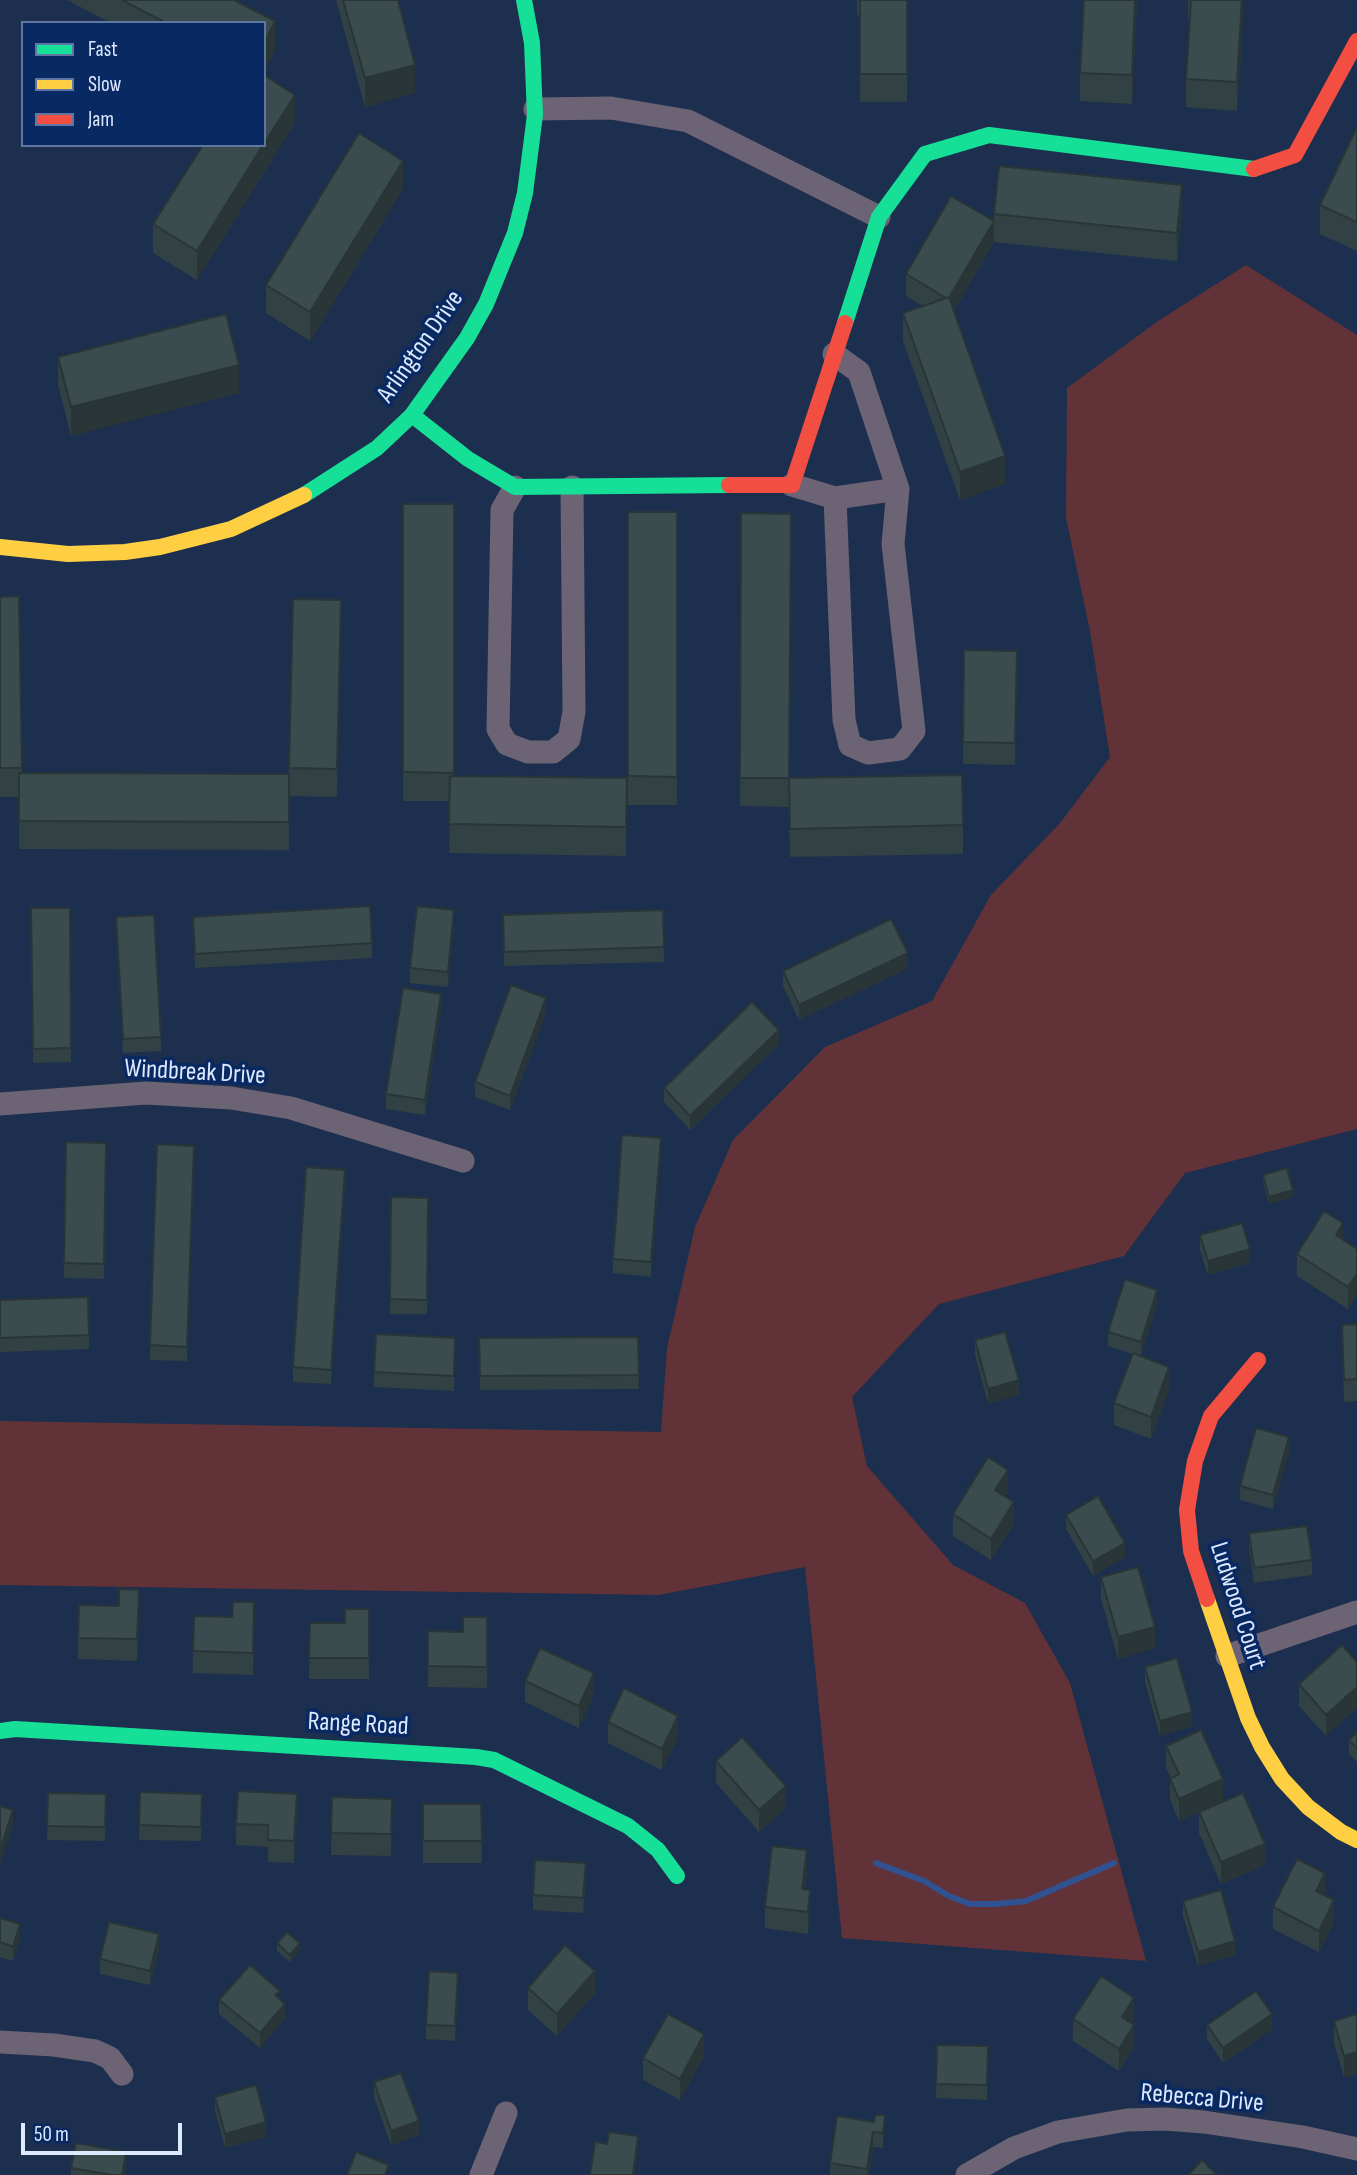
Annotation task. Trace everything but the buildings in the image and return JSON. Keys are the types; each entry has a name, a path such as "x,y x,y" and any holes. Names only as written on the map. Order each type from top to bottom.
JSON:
{"street":[{"name":"Arlington Drive","path":"0,547 68,554 125,552 160,547 231,529 302,496 377,448 412,415 467,338 502,269 525,193 534,109 532,43 524,0"},
{"path":"792,485 879,217 925,154 989,135 1254,169 1295,155 1357,41"},
{"path":"534,109 611,108 688,121 879,217"},
{"path":"834,354 859,372 898,489 893,544 914,731 900,748 868,753 849,745 844,720 835,498"},
{"path":"412,415 468,459 515,487 792,485 835,498 898,489"},
{"path":"515,487 502,510 498,729 507,744 528,752 553,752 569,739 574,712 572,486"},
{"name":"Windbreak Drive","path":"0,1104 146,1093 231,1098 290,1108 463,1161"},
{"name":"Ludwood Court","path":"1258,1360 1211,1416 1195,1461 1187,1510 1192,1551 1248,1718 1271,1764 1308,1807 1341,1832 1357,1840"},
{"path":"1227,1656 1357,1612"},
{"name":"Range Road","path":"0,1731 15,1729 485,1759 508,1766 628,1826 658,1850 677,1876"},
{"path":"0,2042 95,2052 110,2058 122,2074"},
{"path":"481,2175 506,2113"},
{"name":"Rebecca Drive","path":"967,2175 1014,2148 1058,2132 1127,2120 1204,2122 1357,2148"}],"shaded area":[{"path":"1246,265 1357,335 1357,1129 1185,1173 1124,1256 939,1304 852,1397 867,1466 953,1565 1025,1603 1070,1683 1146,1961 842,1938 805,1567 659,1595 0,1585 0,1421 661,1432 667,1348 695,1227 733,1140 825,1047 932,1001 991,895 1060,823 1110,757 1090,631 1066,518 1067,388 1158,321"}],"waterway":[{"path":"876,1863 924,1881 949,1896 970,1904 1026,1901 1114,1863"}],"traffic: fast":[{"path":"304,495 377,448 412,415 467,338 486,304 515,233 525,193 535,115 532,43 524,0"},
{"path":"845,323 879,217 925,154 989,135 1254,169"},
{"path":"412,415 468,459 515,487 729,485"},
{"path":"0,1731 15,1729 494,1760 628,1826 658,1850 677,1876"}],"traffic: slow":[{"path":"0,547 68,554 125,552 160,547 231,529 304,495"},
{"path":"1207,1599 1248,1718 1262,1747 1282,1779 1308,1807 1341,1832 1357,1840"}],"traffic: jam":[{"path":"1254,169 1295,155 1357,41"},
{"path":"729,485 792,485 845,323"},
{"path":"1207,1599 1191,1551 1187,1510 1195,1461 1211,1416 1258,1360"}]}
